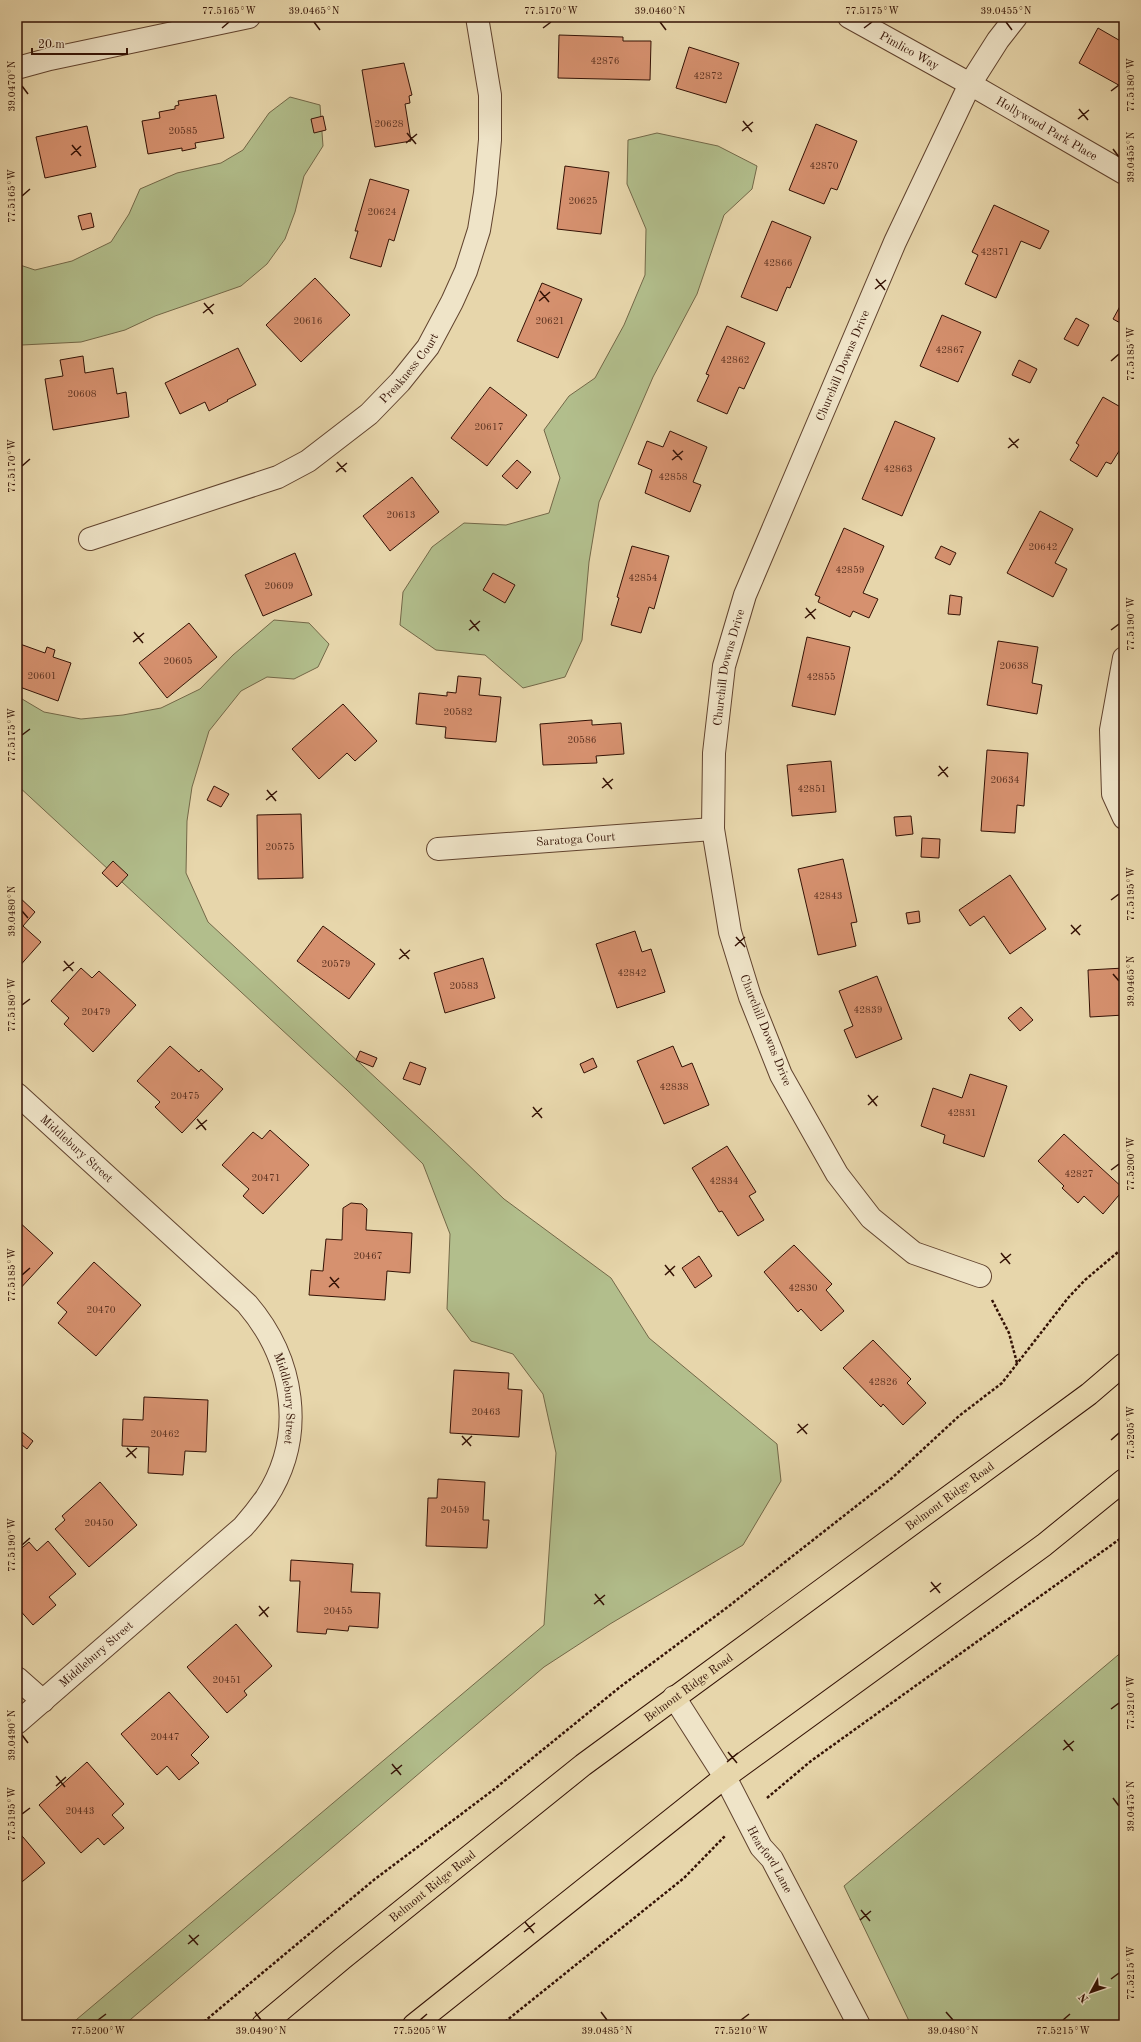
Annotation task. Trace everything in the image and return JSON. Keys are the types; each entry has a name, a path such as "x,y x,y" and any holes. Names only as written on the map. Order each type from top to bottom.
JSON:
{"main road":[{"name":"Belmont Ridge Road","path":"263,2025 343,1958 583,1764 1089,1394 1124,1364"},
{"path":"414,2025 725,1777 1044,1545 1124,1480"}],"street":[{"path":"17,68 50,59 249,17"},
{"name":"Preakness Court","path":"90,539 278,477 308,461 369,414 400,382 428,347 452,302 466,271 479,230 485,193 490,140 490,95 477,17"},
{"name":"Pimlico Way","path":"848,17 970,84"},
{"name":"Churchill Downs Drive","path":"980,1276 914,1253 871,1218 837,1174 781,1075 750,997 730,932 713,829 714,753 724,666 745,594 895,242 970,84 998,40 1016,17"},
{"name":"Hollywood Park Place","path":"970,84 1124,173"},
{"path":"1124,658 1111,730 1113,794 1124,818"},
{"name":"Saratoga Court","path":"438,850 713,829"},
{"name":"Middlebury Street","path":"17,1094 247,1304 271,1336 280,1356 287,1377 291,1419 283,1460 276,1481 266,1499 243,1527 17,1723"},
{"path":"17,1678 42,1701"},
{"name":"Hearford Lane","path":"674,1697 725,1777 761,1847 772,1859 859,2025"}],"path":[{"path":"200,2025 375,1879 492,1791 620,1687 729,1606 886,1482 959,1416 1002,1383 1052,1317 1076,1289 1124,1247"},
{"path":"980,1276 1009,1334 1017,1363"},
{"path":"501,2025 684,1878 745,1817 811,1761 1124,1536"}],"green space":[{"path":"290,97 320,105 323,146 304,176 295,212 285,239 267,264 241,286 155,316 125,330 81,342 22,345 17,348 17,264 35,270 72,261 111,242 129,214 140,189 177,173 221,163 243,150 269,113"},
{"path":"657,133 718,146 757,166 752,189 724,215 697,294 653,377 599,502 589,562 582,640 565,677 523,688 485,655 436,650 400,625 403,592 432,547 464,523 506,525 549,513 560,478 544,430 569,396 595,378 624,325 645,275 646,229 627,184 628,140"},
{"path":"274,620 309,623 329,644 318,667 294,679 267,677 241,691 209,731 192,787 187,821 186,873 208,922 504,1199 611,1278 649,1338 777,1444 781,1481 743,1545 610,1624 544,1667 124,2025 70,2025 544,1625 556,1453 543,1394 513,1354 471,1341 447,1309 450,1234 423,1164 346,1089 17,785 17,696 44,712 81,719 123,715 161,708 200,689 233,655"},
{"path":"1124,1650 1124,2025 911,2025 844,1886"}],"building":[{"path":"1098,28 1124,43 1124,88 1079,63"},
{"path":"559,35 623,37 623,41 651,41 650,80 558,78"},
{"path":"689,47 739,63 726,103 676,88"},
{"path":"404,63 412,95 409,96 410,103 405,104 411,141 375,147 362,70"},
{"path":"216,95 224,138 195,143 196,148 182,151 182,148 148,154 142,121 160,118 159,112 175,109 175,106 179,105 178,101"},
{"path":"323,116 326,130 314,133 311,119"},
{"path":"816,124 857,141 837,190 831,188 824,204 789,190"},
{"path":"87,126 96,167 45,178 36,137"},
{"path":"565,166 609,172 601,234 557,229"},
{"path":"370,179 409,190 394,241 389,239 381,267 350,258 358,231 355,231"},
{"path":"994,205 1049,231 1040,249 1021,241 996,298 965,284 978,255 972,252"},
{"path":"91,213 94,227 82,230 78,216"},
{"path":"772,221 811,237 790,288 787,287 777,311 741,297"},
{"path":"315,278 350,315 301,362 266,325"},
{"path":"542,283 582,299 558,358 517,341"},
{"path":"1124,299 1124,325 1113,319"},
{"path":"942,315 981,332 958,382 920,366"},
{"path":"1076,318 1089,325 1078,346 1064,339"},
{"path":"727,326 765,343 744,389 739,387 727,414 697,401 709,375 706,374"},
{"path":"238,348 256,385 209,411 205,402 180,414 165,383"},
{"path":"83,356 85,373 113,368 117,394 126,392 129,417 53,430 45,379 63,376 60,360"},
{"path":"1019,360 1037,369 1030,383 1012,375"},
{"path":"490,387 527,415 487,466 451,438"},
{"path":"1103,397 1124,409 1124,443 1111,464 1106,462 1097,477 1070,460 1079,445 1076,443"},
{"path":"895,421 935,438 902,516 862,499"},
{"path":"670,431 707,447 693,482 701,485 690,512 645,493 652,470 638,464 647,441 663,447"},
{"path":"517,460 531,472 517,489 502,476"},
{"path":"412,477 439,512 390,551 363,516"},
{"path":"1040,511 1073,529 1055,563 1067,569 1053,597 1007,573"},
{"path":"844,528 884,546 863,593 878,599 869,618 853,611 850,617 818,602 820,597 815,595"},
{"path":"632,546 669,556 654,609 649,607 641,633 611,625 619,598 617,597"},
{"path":"941,546 956,553 950,565 935,558"},
{"path":"295,553 312,595 263,616 245,575"},
{"path":"493,573 515,585 505,603 483,590"},
{"path":"950,595 962,597 960,615 948,614"},
{"path":"189,623 217,657 167,698 139,663"},
{"path":"807,637 850,647 835,715 792,706"},
{"path":"998,641 1038,647 1032,683 1042,685 1037,714 987,705"},
{"path":"20,644 45,653 47,647 55,650 53,657 71,663 58,701 17,686 17,652"},
{"path":"458,676 481,678 479,695 501,697 496,742 445,738 446,727 416,724 419,693 447,696 447,692 456,693"},
{"path":"343,704 377,741 355,761 347,753 319,779 292,749"},
{"path":"592,720 592,725 621,723 624,754 596,756 597,763 543,765 540,724"},
{"path":"987,750 1028,753 1024,806 1017,805 1015,833 981,831"},
{"path":"831,761 836,812 792,816 787,765"},
{"path":"214,786 229,794 221,807 207,800"},
{"path":"301,814 303,878 258,879 257,815"},
{"path":"911,816 913,834 896,836 894,817"},
{"path":"922,838 940,839 939,858 921,857"},
{"path":"843,859 857,922 851,923 856,946 818,955 798,869"},
{"path":"113,861 128,875 117,887 102,873"},
{"path":"1010,875 1046,929 1010,954 984,916 970,926 959,910"},
{"path":"17,895 35,912 23,926 41,942 17,969"},
{"path":"919,911 920,922 908,924 906,913"},
{"path":"323,926 375,964 349,999 297,961"},
{"path":"635,931 642,952 651,949 665,992 617,1008 596,944"},
{"path":"483,958 495,998 445,1013 434,973"},
{"path":"81,968 92,978 99,971 136,1005 93,1052 64,1024 69,1018 51,1001"},
{"path":"1124,968 1124,1015 1090,1017 1088,970"},
{"path":"877,976 902,1039 856,1058 844,1030 853,1026 839,991"},
{"path":"1021,1007 1033,1020 1020,1031 1008,1018"},
{"path":"170,1046 199,1072 201,1069 223,1089 182,1133 155,1107 160,1102 137,1081"},
{"path":"673,1046 682,1067 692,1063 709,1105 664,1124 637,1061"},
{"path":"360,1051 377,1058 373,1067 356,1060"},
{"path":"593,1058 597,1067 584,1073 580,1064"},
{"path":"410,1062 426,1068 420,1085 403,1079"},
{"path":"970,1074 1007,1086 984,1157 943,1143 945,1135 921,1126 933,1088 962,1098"},
{"path":"270,1130 309,1165 263,1214 243,1196 249,1189 222,1165 253,1132 262,1139"},
{"path":"1064,1134 1124,1189 1103,1214 1084,1196 1078,1203 1062,1188 1064,1186 1038,1161"},
{"path":"727,1146 756,1192 749,1196 764,1220 738,1236 722,1211 719,1212 692,1168"},
{"path":"351,1203 362,1204 367,1209 366,1230 412,1233 410,1273 387,1271 385,1300 309,1295 311,1270 323,1271 326,1239 342,1240 343,1208"},
{"path":"17,1220 53,1253 17,1292"},
{"path":"794,1245 832,1284 826,1290 844,1311 821,1331 801,1309 798,1312 764,1272"},
{"path":"699,1256 712,1276 695,1288 682,1268"},
{"path":"94,1262 141,1305 96,1356 58,1323 67,1312 57,1303"},
{"path":"873,1340 911,1379 907,1383 926,1403 903,1425 883,1404 881,1407 843,1368"},
{"path":"454,1370 509,1373 508,1389 522,1390 519,1437 450,1433"},
{"path":"144,1397 208,1400 206,1452 185,1451 183,1475 148,1473 149,1447 122,1446 123,1419 143,1420"},
{"path":"22,1432 33,1441 27,1449 17,1441"},
{"path":"438,1479 485,1482 483,1520 489,1520 487,1548 426,1546 428,1498 437,1498"},
{"path":"100,1482 137,1525 89,1567 55,1529 65,1520 62,1516"},
{"path":"48,1541 76,1574 49,1597 56,1605 33,1625 17,1607 17,1573 22,1568 17,1562 17,1552 29,1542 37,1551"},
{"path":"291,1560 353,1564 351,1592 380,1593 378,1628 349,1626 348,1631 327,1629 326,1634 297,1632 300,1581 290,1581"},
{"path":"236,1624 272,1666 244,1691 247,1695 227,1713 187,1667"},
{"path":"169,1692 209,1737 191,1755 199,1763 179,1780 167,1766 157,1775 121,1734"},
{"path":"87,1762 124,1804 112,1815 124,1828 104,1845 98,1838 81,1853 39,1805"},
{"path":"17,1830 45,1863 17,1886"}]}
